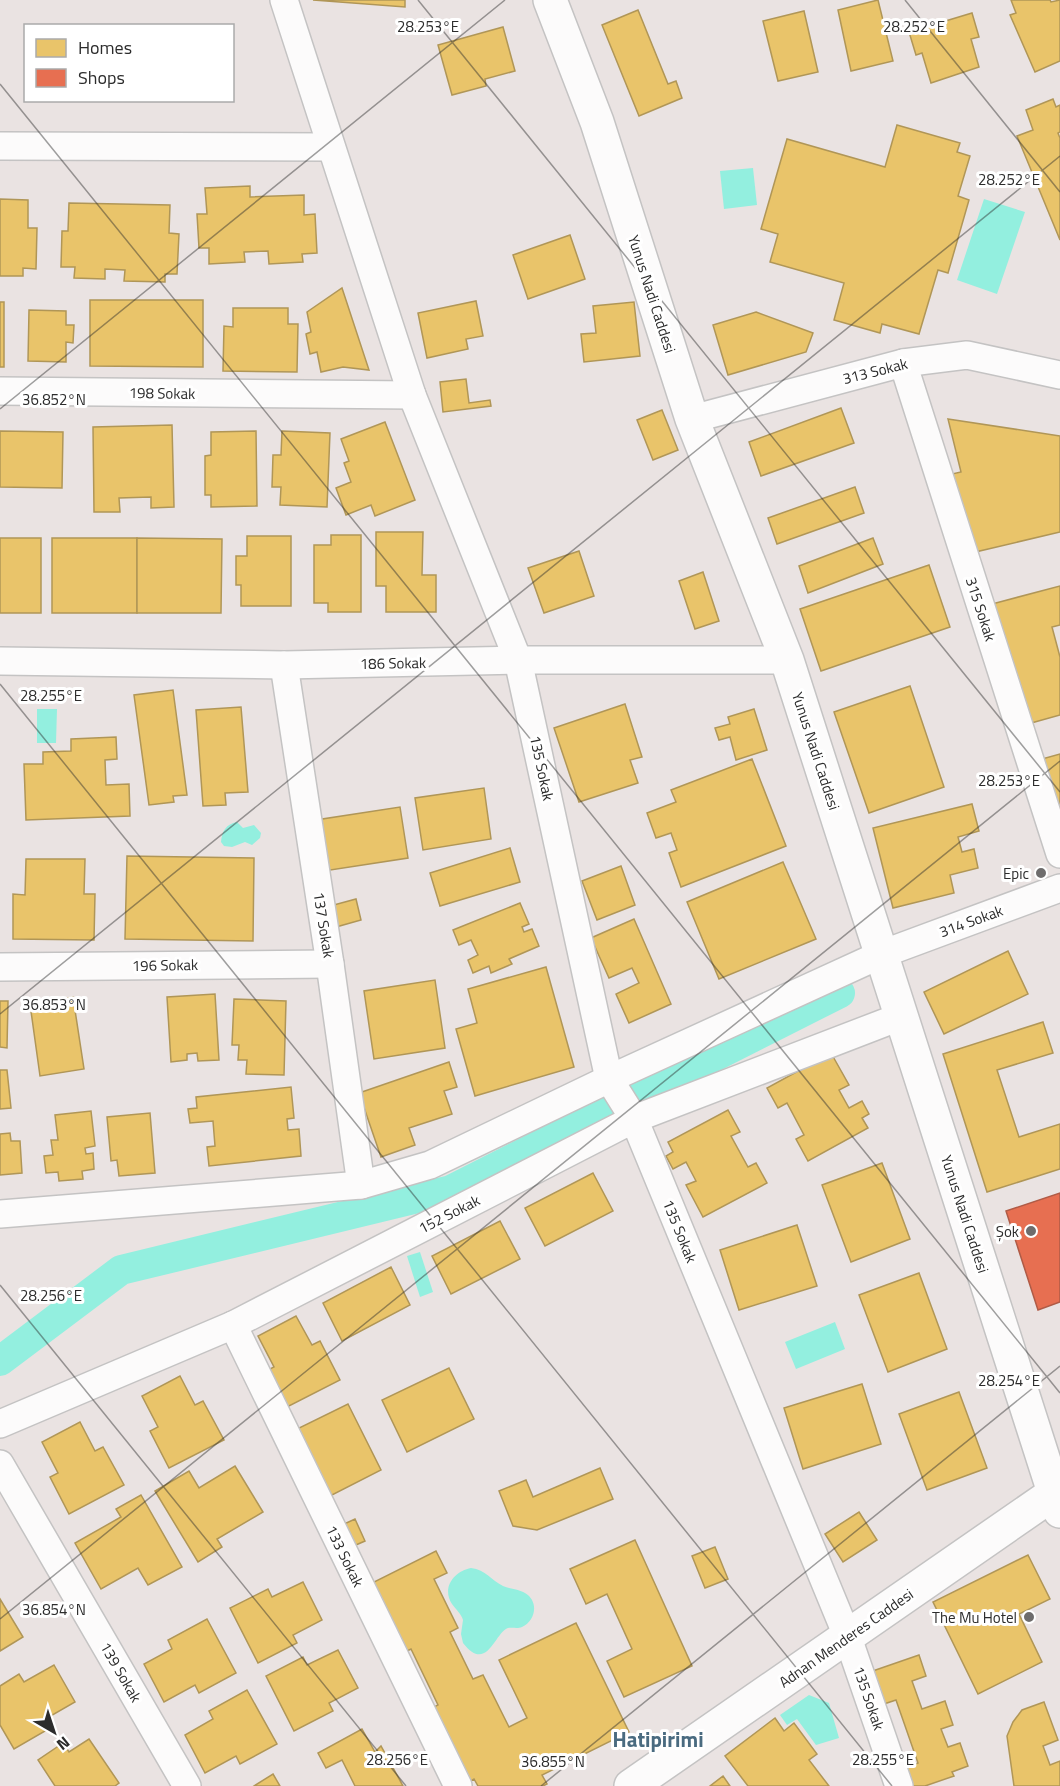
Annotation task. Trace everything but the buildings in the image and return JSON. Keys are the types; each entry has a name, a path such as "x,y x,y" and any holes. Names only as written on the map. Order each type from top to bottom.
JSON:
{"street":[{"name":"135 Sokak","path":"284,0 412,395 518,660 622,1100 848,1638 899,1786"},
{"name":"Yunus Nadi Caddesi","path":"550,0 597,122 692,418 787,660 1058,1498"},
{"path":"0,146 331,147"},
{"name":"313 Sokak","path":"692,418 903,363 967,355 1060,375"},
{"name":"315 Sokak","path":"903,363 1060,854"},
{"name":"198 Sokak","path":"0,392 412,395"},
{"name":"186 Sokak","path":"0,662 284,665 518,660 787,660"},
{"name":"137 Sokak","path":"284,665 361,1185"},
{"name":"314 Sokak","path":"882,954 1060,888"},
{"name":"152 Sokak","path":"0,1424 233,1325 622,1100 882,954"},
{"name":"196 Sokak","path":"0,967 330,964"},
{"name":"152 Sokak","path":"0,1214 361,1185 430,1165 622,1100 902,1016"},
{"name":"133 Sokak","path":"233,1325 458,1786"},
{"name":"139 Sokak","path":"0,1464 188,1786"},
{"name":"Adnan Menderes Caddesi","path":"631,1786 1058,1498"}],"shaded area":[{"path":"753,168 757,205 724,209 720,171"},
{"path":"984,199 1025,212 997,294 957,280"},
{"path":"37,709 57,709 56,743 37,743"},
{"path":"237,822 243,828 254,825 261,833 260,838 252,845 245,842 232,847 224,846 221,842 224,831 227,826"},
{"path":"420,1252 433,1292 420,1297 407,1256"},
{"path":"835,1322 845,1349 796,1369 785,1342"},
{"path":"471,1568 485,1573 503,1586 525,1593 534,1606 533,1616 527,1624 520,1628 508,1628 503,1631 490,1649 478,1654 463,1643 461,1634 463,1620 452,1604 448,1592 455,1576"},
{"path":"809,1695 829,1703 839,1738 816,1745 797,1719 787,1725 780,1715"}],"waterway":[{"path":"0,1361 121,1270 451,1190 840,993"}],"place":[{"name":"Epic","path":"1041,873"},
{"name":"Şok","path":"1031,1231"},
{"name":"The Mu Hotel","path":"1029,1617"}],"district":[{"name":"Hatipirimi","path":"658,1739"}]}
